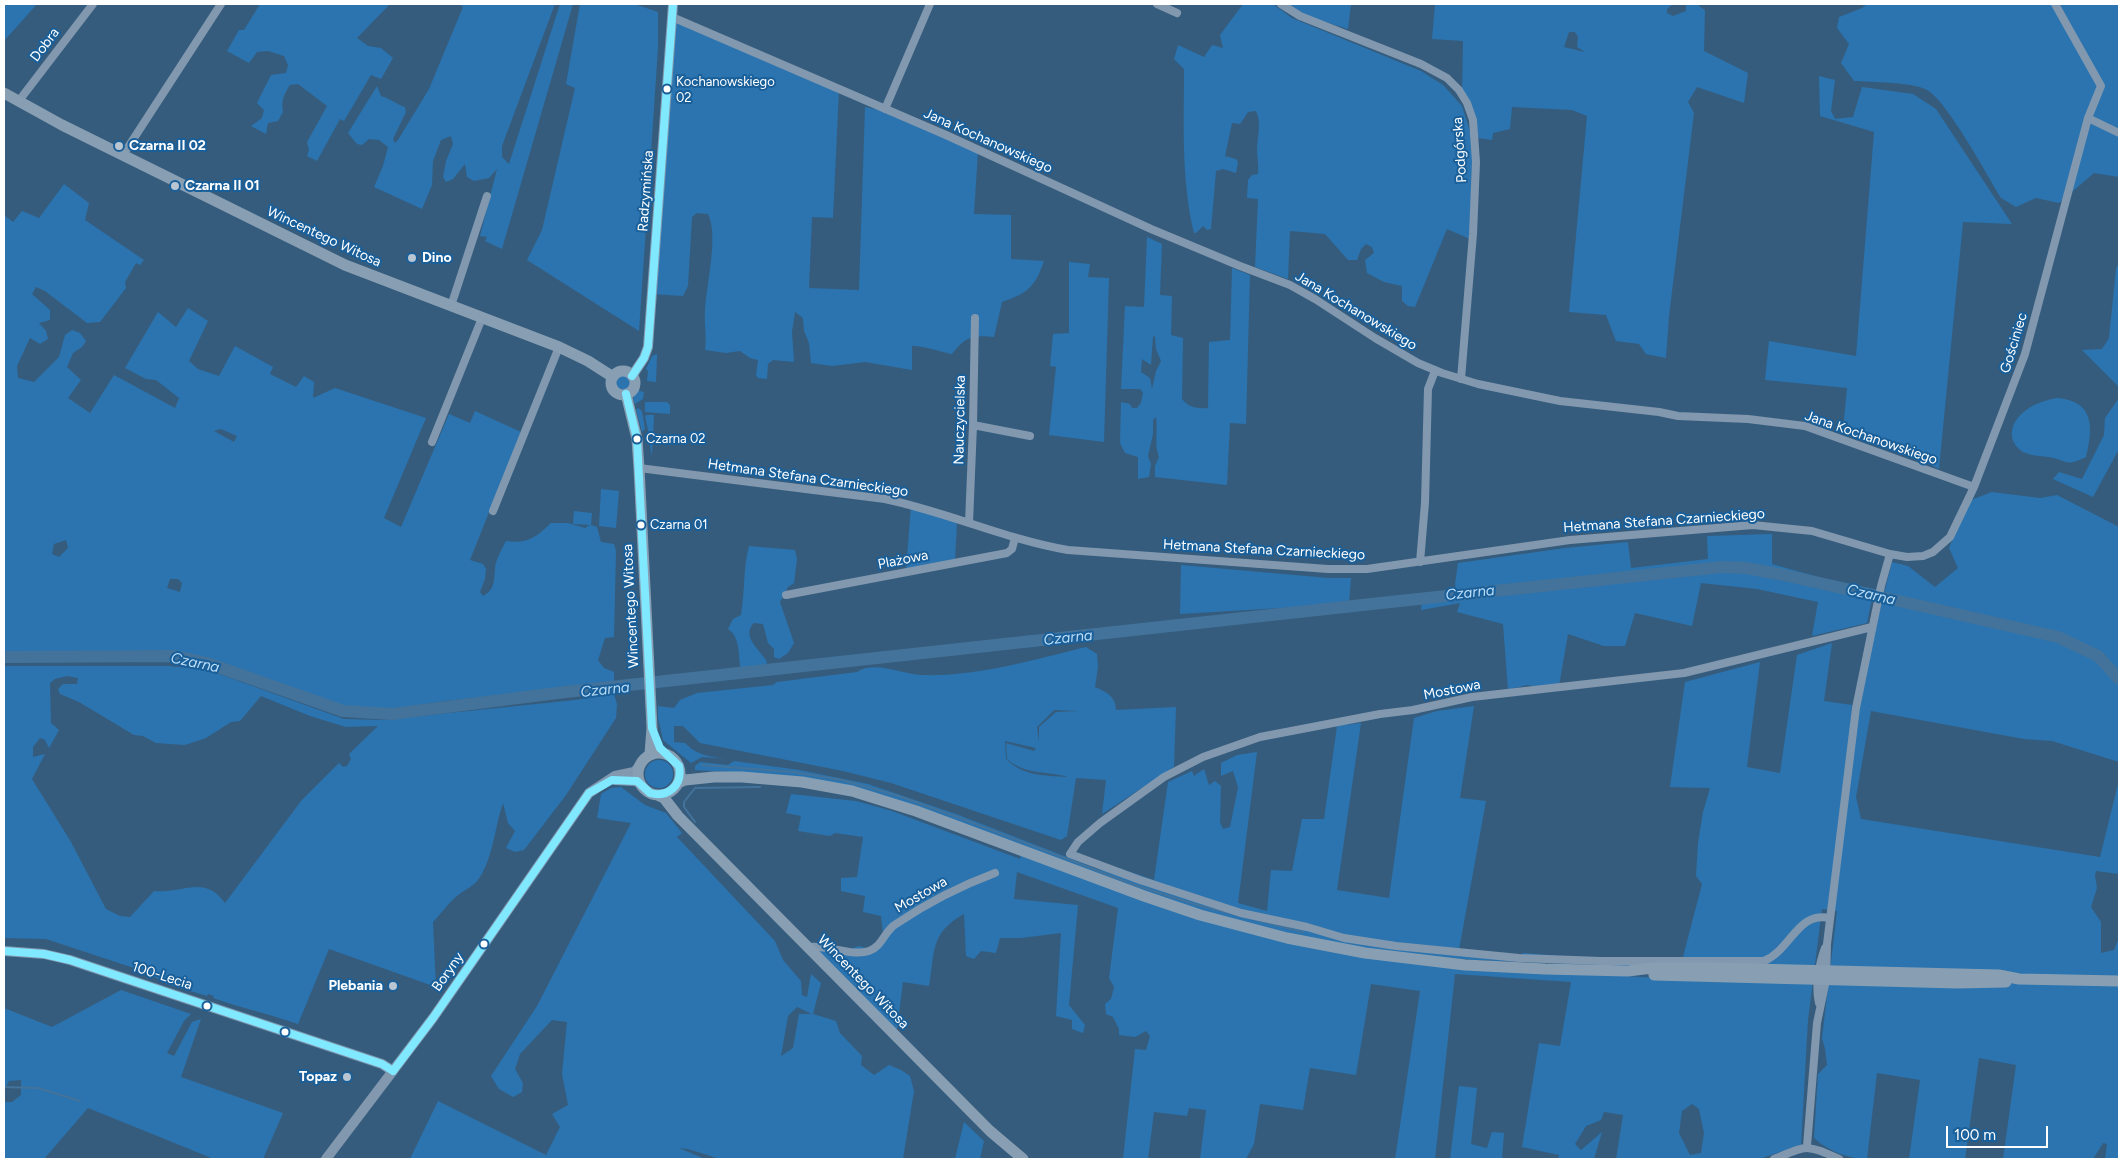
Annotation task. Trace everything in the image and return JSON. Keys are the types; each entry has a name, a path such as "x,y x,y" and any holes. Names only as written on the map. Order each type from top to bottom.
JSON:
{"main road":[{"name":"Wincentego Witosa","path":"4,93 18,102 123,155 345,265 559,347 583,358 613,377"},
{"path":"622,371 632,376 634,387 626,394 618,394 612,388 613,377 622,371"},
{"name":"Wincentego Witosa","path":"626,394 637,440 639,468 652,728 650,754"},
{"name":"Wincentego Witosa","path":"652,728 664,753"},
{"path":"714,776 685,780 666,794 657,795 648,792 640,783 638,768 643,759 650,754 664,753 674,758 680,768 690,772 714,776 802,782 871,796 1144,896 1200,914 1287,938 1365,953 1465,965 1628,971 1652,968 1958,983 2004,982 2019,979 2119,981"},
{"path":"676,786 680,768"},
{"name":"Wincentego Witosa","path":"676,786 674,801 685,822"},
{"name":"Wincentego Witosa","path":"657,795 664,798 678,816 990,1131 1023,1159"}],"street":[{"name":"Dobra","path":"18,102 93,4"},
{"path":"123,155 221,4"},
{"name":"Radzymińska","path":"632,376 644,358 648,347 672,4"},
{"path":"885,109 930,4"},
{"path":"1157,4 1177,12"},
{"name":"Podgórska","path":"1281,4 1300,16 1421,64 1447,78 1459,90 1467,103 1473,120 1476,170 1473,234 1461,379"},
{"name":"Gościniec","path":"1890,554 1916,557 1929,554 1939,548 1954,530 1974,487 2025,354 2088,118 2100,86 2054,4"},
{"name":"Jana Kochanowskiego","path":"672,17 885,109 1160,232 1290,285 1375,338 1435,371 1478,384 1560,401 1678,416 1756,419 1806,426 1974,487"},
{"path":"2088,118 2119,133"},
{"path":"451,306 487,196"},
{"path":"432,442 482,318"},
{"name":"Nauczycielska","path":"969,523 975,318"},
{"path":"494,511 559,347"},
{"path":"1420,562 1426,503 1428,389 1435,371"},
{"path":"973,425 1030,436"},
{"name":"Hetmana Stefana Czarnieckiego","path":"639,468 885,499 917,506 1015,538 1068,550 1338,570 1367,569 1570,540 1753,525 1812,530 1890,554"},
{"name":"Plażowa","path":"786,595 1007,553 1012,549 1015,538"},
{"path":"1807,1146 1819,1005 1817,995 1823,975 1856,708 1881,586 1890,554"},
{"name":"Mostowa","path":"1830,918 1822,916 1809,919 1801,925 1777,954 1764,961 1601,961 1457,953 1344,938 1307,927 1241,913 1140,880 1070,854 1078,842 1100,823 1164,776 1203,758 1260,737 1380,714 1413,710 1472,697 1677,674 1872,627"},
{"name":"Boryny","path":"326,1159 433,1018 579,807 593,790 616,776 634,772 638,768"},
{"path":"612,780 640,783"},
{"name":"Mostowa","path":"808,948 818,946 870,951 880,943 893,925 966,884 995,873"},
{"name":"100-Lecia","path":"4,951 44,954 70,960 382,1064 392,1071"},
{"path":"1774,1159 1807,1146 1839,1159"}],"shaded area":[{"path":"4,4 37,4 4,41"},
{"path":"260,4 390,4 357,38 368,46 381,48 393,58 381,79 371,75 344,121 340,119 317,161 307,156 309,150 307,142 327,106 298,84 290,85 286,91 282,104 283,112 278,121 268,123 266,134 251,126 262,118 264,110 257,103 271,75 286,73 288,65 284,56 268,51 257,52 249,63 227,51 239,30 244,30"},
{"path":"460,4 555,4 502,146 502,157 509,164 560,4 573,4 502,249 485,241 487,237 480,236 497,169 489,178 474,181 467,177 465,164 453,179 446,182 443,177 446,161 453,144 451,136 441,140 433,161 432,185 422,209 374,187 383,166 388,147 379,140 369,139 362,145 357,144 348,133 377,86 381,96 405,107 406,112 393,139 395,143 398,140 429,89 463,7"},
{"path":"580,4 634,4 658,12 658,48 639,331 527,260 542,230 575,88 566,84"},
{"path":"1243,4 1273,4 1292,18 1421,71 1443,85 1462,106 1473,141 1470,239 1447,229 1415,307 1408,306 1402,301 1402,286 1384,282 1367,273 1365,260 1374,253 1372,247 1366,244 1361,249 1357,260 1348,260 1325,234 1290,231 1288,279 1255,267 1258,199 1247,198 1248,180 1252,175 1258,174 1259,125 1256,111 1248,112 1240,124 1232,123 1225,156 1236,159 1238,162 1236,173 1223,169 1216,171 1211,229 1207,230 1203,226 1194,233 1185,172 1184,69 1174,59 1178,45 1204,57 1212,45 1223,48 1220,35"},
{"path":"1283,4 1351,4 1348,29 1309,17"},
{"path":"1435,4 1673,4 1667,9 1667,13 1673,16 1686,11 1686,4 1699,4 1705,10 1704,51 1748,73 1744,103 1697,87 1688,102 1694,113 1669,316 1666,358 1646,354 1639,344 1616,341 1606,315 1569,312 1587,116 1572,110 1512,107 1510,129 1493,133 1492,140 1478,138 1462,96 1463,41 1432,39","holes":["1569,32 1575,32 1578,37 1577,47 1585,52 1564,47"]},
{"path":"1867,4 2119,4 2119,177 2094,173 2059,203 2036,198 2016,207 2001,198 1956,123 1945,108 1927,90 1912,85 1854,81 1841,63 1849,44 1837,28 1839,17 1862,8"},
{"path":"673,18 839,90 833,218 812,217 809,288 859,290 865,107 889,112 978,151 974,214 1011,215 1011,259 1044,261 1034,283 1029,288 1002,302 994,337 981,336 970,338 962,343 952,354 912,346 912,370 865,362 832,366 811,363 809,343 804,331 803,318 795,312 792,332 794,362 773,360 768,364 767,379 758,378 756,375 758,360 750,358 740,351 726,353 705,350 705,311 712,248 711,223 708,214 697,213 692,217 688,286 683,296 652,294"},
{"path":"1819,76 1835,80 1831,111 1835,119 1853,117 1862,87 1913,94 1936,109 2012,224 1963,222 1939,469 1843,430 1847,388 1765,380 1769,341 1856,356 1874,132 1820,116"},
{"path":"64,184 89,203 85,220 144,260 140,265 136,263 125,282 126,288 100,322 87,323 45,291 36,287 32,294 50,310 50,320 39,323 46,331 48,339 40,344 30,338 17,366 18,378 34,382 59,357 65,335 72,330 80,333 86,341 82,347 73,353 67,367 81,380 68,398 90,413 114,375 175,408 179,398 156,380 146,379 125,368 158,312 176,327 188,308 208,321 189,361 198,369 219,376 235,346 273,367 270,374 296,387 304,376 314,382 313,398 335,388 426,418 384,518 401,527 449,414 470,423 475,411 521,432 470,560 483,564 486,569 485,579 480,592 483,596 492,588 499,554 506,541 520,542 531,539 551,523 568,523 585,528 590,525 573,524 574,511 592,513 591,525 597,527 601,542 614,544 616,551 614,637 605,638 598,660 604,668 614,672 614,684 370,710 342,708 206,659 173,652 4,654 4,215 13,222 22,211 39,218","holes":["221,429 237,436 234,442 214,431","66,540 68,548 59,557 52,554 54,544","170,579 178,579 182,583 180,592 167,588"]},
{"path":"1147,237 1162,244 1160,295 1172,296 1171,335 1183,338 1182,399 1194,407 1208,408 1209,342 1230,340 1232,268 1250,275 1246,424 1230,423 1227,485 1155,477 1155,466 1159,457 1156,417 1153,420 1153,434 1148,456 1151,464 1149,477 1138,479 1138,457 1125,453 1120,443 1121,402 1130,404 1132,408 1137,408 1141,403 1143,393 1140,389 1121,389 1125,306 1144,307","holes":["1153,336 1155,337 1156,349 1161,361 1156,371 1152,389 1150,378 1141,372 1142,359 1151,365"]},
{"path":"1069,262 1090,264 1088,277 1109,278 1104,442 1049,435 1056,367 1050,366 1053,334 1069,333"},
{"path":"2119,262 2119,387 2082,350 2102,349 2109,338 2116,269"},
{"path":"657,354 656,382 647,381 648,371 646,369 652,356"},
{"path":"620,376 626,376 630,383 626,390 620,390 616,386 616,380"},
{"path":"636,390 644,392 643,399 635,404 633,399"},
{"path":"2057,398 2079,404 2085,410 2088,418 2090,436 2086,457 2074,462 2023,452 2015,444 2012,437 2013,429 2020,415 2034,405"},
{"path":"2119,398 2119,449 2093,497 2053,479 2059,472 2082,479 2104,435 2105,418"},
{"path":"645,402 667,402 670,405 670,414 645,412"},
{"path":"638,408 642,411 645,429 642,432 636,410"},
{"path":"654,415 652,456 649,440 652,440 652,435 649,435 645,416"},
{"path":"601,489 619,491 616,528 599,526"},
{"path":"1992,492 2040,498 2057,495 2119,527 2119,762 2052,741 2024,739 1871,711 1856,797 1861,819 2100,857 2119,780 2119,874 2096,871 2097,888 2091,907 2101,922 2101,953 2114,950 2119,938 2119,1159 2105,1159 2107,1144 2103,1143 2093,1159 2003,1159 2016,1065 1979,1058 1965,1159 1909,1159 1920,1080 1877,1073 1867,1159 1853,1158 1839,1153 1826,1147 1814,1138 1818,1074 1827,1065 1822,1038 1837,911 1822,909 1808,1020 1801,1145 1759,1159 1616,1159 1623,1115 1604,1112 1601,1120 1586,1126 1575,1144 1581,1150 1602,1132 1594,1159 1558,1159 1559,1155 1522,1147 1539,1043 1560,1046 1571,982 1455,974 1435,1159 1395,1159 1420,991 1371,984 1356,1075 1310,1068 1303,1110 1260,1104 1254,1144 1246,1159 1200,1159 1206,1110 1189,1108 1187,1116 1154,1112 1148,1159 1123,1159 1135,1049 1146,1050 1150,1036 1146,1031 1135,1037 1119,1035 1119,1029 1113,1017 1106,1014 1105,1004 1111,999 1114,987 1109,978 1118,908 1017,872 1014,899 1078,905 1069,1005 1085,1025 1083,1033 1072,1029 1072,1020 1056,1016 1061,933 1021,938 1000,938 996,953 981,951 974,959 966,956 964,914 945,928 936,944 929,986 903,982 896,1037 808,947 841,952 859,946 869,949 884,943 881,916 863,912 865,896 841,891 841,878 857,877 863,837 835,833 830,836 798,831 801,816 786,813 791,794 856,801 892,811 1020,859 1021,855 1291,943 1563,973 1700,980 1617,966 1454,959 1379,952 1312,940 1171,902 1023,846 779,775 695,770 695,766 700,762 728,765 734,761 799,770 868,784 956,814 1100,870 1104,863 1154,880 1168,782 1192,771 1194,776 1204,769 1209,785 1215,781 1221,786 1220,822 1223,829 1230,827 1238,787 1233,771 1221,776 1221,763 1237,755 1257,752 1238,903 1267,911 1271,870 1292,871 1302,819 1324,819 1337,726 1361,723 1337,890 1389,898 1414,718 1437,711 1474,706 1460,798 1486,801 1459,950 1573,957 1683,957 1702,884 1696,876 1698,843 1703,812 1710,788 1670,787 1685,682 1760,662 1747,767 1780,773 1797,655 1832,643 1824,701 1852,705 1850,728 1892,562 1908,566 1935,587 1958,568 1949,548 1968,501","holes":["1692,1104 1699,1109 1704,1133 1701,1153 1690,1155 1679,1133 1682,1111"]},
{"path":"911,506 957,522 955,561 906,570"},
{"path":"1772,534 1772,564 1818,577 1874,589 1867,623 1812,636 1818,602 1757,589 1701,583 1692,626 1635,613 1625,646 1604,646 1568,634 1559,686 1544,688 1527,685 1508,690 1503,624 1457,612 1460,603 1421,610 1422,600 1631,579 1630,575 1456,593 1455,584 1458,563 1565,548 1628,542 1631,568 1708,559 1707,536"},
{"path":"749,546 795,550 797,559 794,583 788,587 780,602 794,643 788,653 779,659 774,657 774,649 768,643 763,624 754,623 750,628 750,638 767,662 765,669 741,671 737,642 728,629 733,619 741,615"},
{"path":"1181,565 1329,578 1351,578 1349,604 1180,614"},
{"path":"1086,647 1097,654 1098,667 1095,687 1112,698 1116,705 1116,710 1176,707 1174,767 1102,814 1106,780 1076,778 1067,836 1061,840 891,783 843,771 700,743 683,726 674,726 674,742 685,743 695,751 705,755 729,759 702,757 691,763 663,740 658,718 658,706 674,708 680,700 697,693 773,685 777,682 857,672 872,667 921,675 963,673 1004,667","holes":["1054,710 1079,711 1056,712 1039,727 1039,742 1037,727","1005,741 1036,748 1034,751 1006,743 1007,759 1014,764 1029,770 1068,777 1035,774 1020,769 1006,759"]},
{"path":"4,666 169,666 208,670 344,719 381,720 575,700 614,694 617,704 616,718 566,795 524,850 515,852 506,848 515,831 508,823 503,803 491,851 480,877 472,886 454,899 433,922 436,987 329,949 298,1024 224,1002 208,994 207,996 167,984 146,972 46,939 4,938","holes":["67,676 78,678 77,684 63,684 58,689 60,694 79,702 134,735 143,736 156,743 185,745 206,738 231,722 240,721 261,696 310,716 346,727 378,726 349,754 351,759 347,766 343,767 339,763 301,801 225,903 217,894 201,887 154,891 130,917 120,916 106,909 71,842 32,779 45,754 33,757 33,747 40,738 45,740 49,748 59,730 51,723 50,683 55,679"]},
{"path":"659,760 669,764 673,774 669,784 659,788 649,784 645,774 649,764"},
{"path":"621,787 645,805 666,813 682,833 677,837 775,941 783,960 801,981 802,995 807,997 811,974 821,983 813,1014 836,1021 840,1033 862,1056 861,1065 874,1075 889,1065 910,1076 914,1091 903,1159 720,1159 679,1148 705,1159 410,1159 438,1101 546,1155 560,1127 552,1114 568,1105 562,1074 567,1022 552,1020 520,1054 515,1069 523,1083 522,1092 513,1097 499,1089 491,1076 537,1006 631,823 597,818 601,794 611,788","holes":["797,1007 812,1014 799,1014 793,1048 781,1056 788,1016"]},
{"path":"121,990 191,1014 184,1021 167,1053 174,1056 192,1022 201,1019 181,1077 283,1113 263,1159 214,1159 88,1108 44,1159 4,1159 4,1102 12,1102 21,1095 21,1080 9,1081 4,1091 4,1008 52,1027"},
{"path":"1459,1086 1477,1088 1471,1144 1487,1148 1492,1132 1504,1133 1502,1159 1450,1159"},
{"path":"964,1122 984,1141 980,1159 955,1159"}],"waterway":[{"name":"Czarna","path":"4,657 175,656 207,663 343,711 392,714 565,692 1722,567 1746,568 1784,575 2058,637 2098,656 2119,679"},
{"path":"702,765 793,772 842,780 899,796 1135,885 1194,904 1303,932"},
{"path":"695,822 684,807 684,802 695,788 760,787"},
{"path":"4,1087 38,1088 80,1101"}],"transit line":[{"path":"632,376 644,358 648,347 673,4"},
{"path":"393,1071 433,1018 589,793 612,780 637,781 650,793 663,794 673,789 679,779 679,766 660,748 652,728 637,439 626,394"},
{"path":"4,951 44,954 70,960 382,1064 393,1071"}],"place":[{"name":"Kochanowskiego 02","path":"667,89"},
{"name":"Czarna II 02","path":"119,146"},
{"name":"Czarna II 01","path":"175,186"},
{"name":"Dino","path":"412,258"},
{"name":"Czarna 02","path":"637,439"},
{"name":"Czarna 01","path":"641,525"},
{"name":"Plebania","path":"393,986"},
{"name":"Topaz","path":"347,1077"}]}
